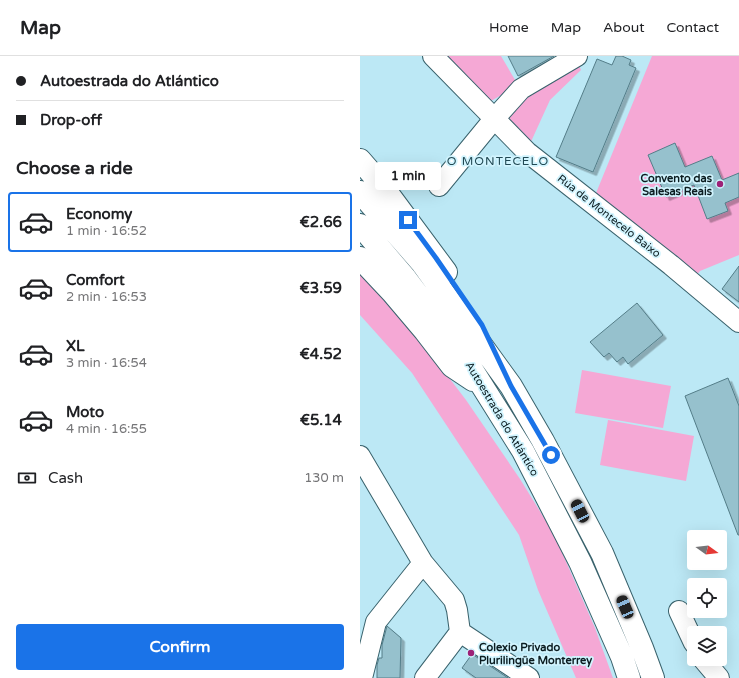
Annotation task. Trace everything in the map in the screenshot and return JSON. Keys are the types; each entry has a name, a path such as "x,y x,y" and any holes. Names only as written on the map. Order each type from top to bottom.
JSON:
{"highway":[{"path":"360,160 380,183 432,251 482,325 511,386"},
{"name":"Autoestrada do Atlántico","path":"360,192 422,263 511,386 543,441 602,553 653,678"},
{"name":"Autoestrada do Atlántico","path":"360,225 406,279 461,352 523,451 580,562 622,657 629,678"},
{"path":"360,258 392,292 452,366 482,386"}],"street":[{"name":"Rúa de Montecelo Baixo","path":"433,56 527,152 671,265 739,322"},
{"path":"439,186 494,118 521,89 577,56"},
{"path":"360,456 423,563 454,600 458,610 460,632 425,678"},
{"path":"362,678 376,622 423,563"},
{"path":"679,611 687,629"},
{"path":"460,632 529,678"},
{"path":"709,666 719,678"}],"shaded area":[{"path":"440,56 501,56 518,85 486,104"},
{"path":"652,56 739,56 739,255 700,271 694,278 594,198"},
{"path":"579,65 581,70 550,100 529,146 501,119 521,96"},
{"path":"360,273 408,324 466,400 520,479 554,534 595,628 613,678 576,678 538,590 519,535 412,373 360,315"},
{"path":"582,370 671,386 663,428 575,413"},
{"path":"608,420 694,436 686,481 600,465"}],"building":[{"path":"508,56 554,56 518,76"},
{"path":"616,56 622,56 631,60 629,65 636,68 593,172 556,157 597,59 612,65"},
{"path":"675,143 685,167 712,156 722,180 739,173 739,197 725,203 728,211 707,219 694,185 666,197 648,155"},
{"path":"739,266 739,302 722,289"},
{"path":"637,303 663,335 628,364 623,357 617,362 609,353 604,357 590,342"},
{"path":"728,378 739,406 739,535 685,396"},
{"path":"387,626 401,638 400,678 377,678 377,665 379,658 382,658 382,645"},
{"path":"472,654 508,678 476,678 462,668"}],"place":[{"name":"Convento das Salesas Reais","path":"720,184"},
{"name":"Colexio Privado Plurilingüe Monterrey","path":"471,653"}],"district":[{"name":"O MONTECELO","path":"498,161"}],"route":[{"path":"408,220 482,325 511,386 551,455"}]}
